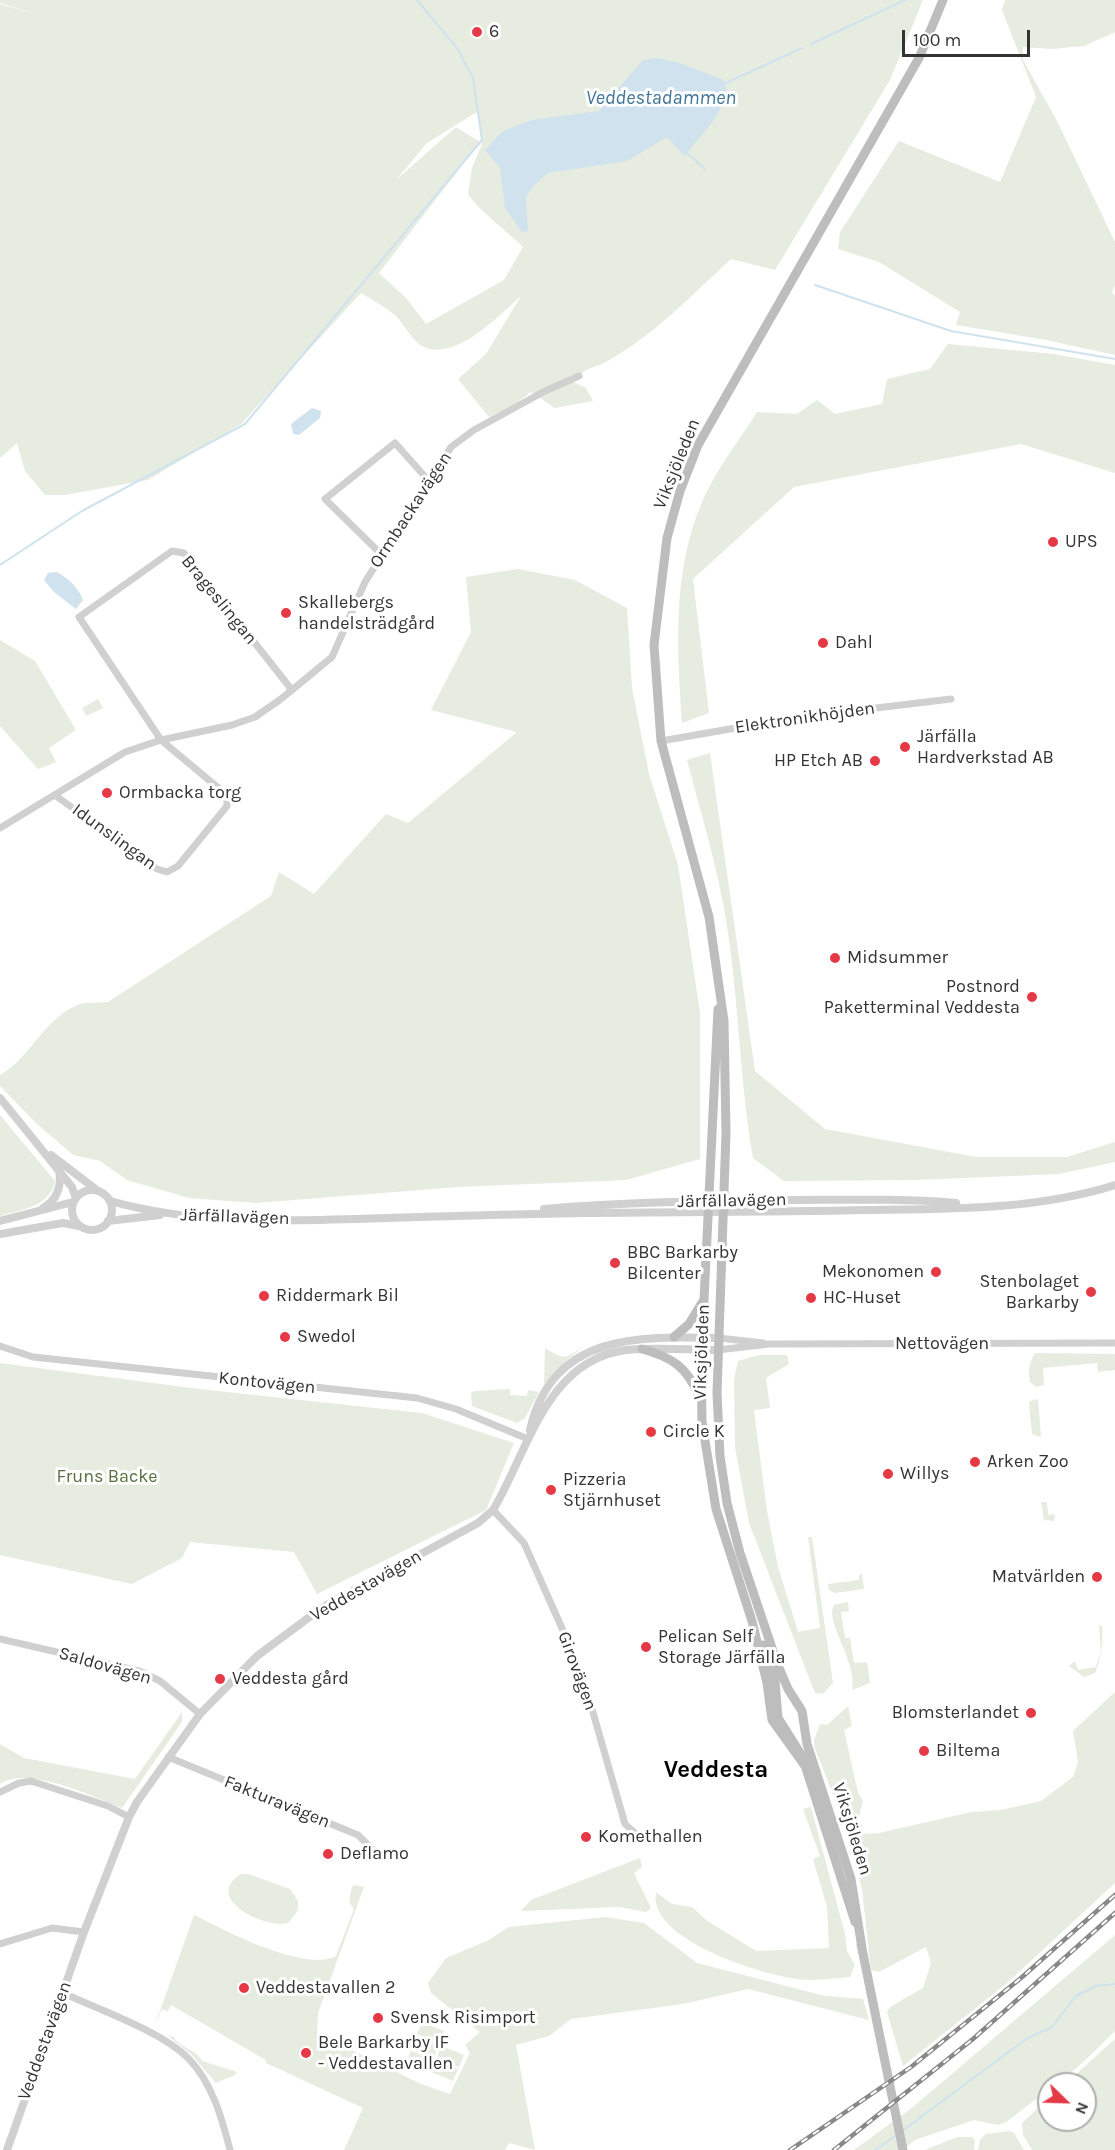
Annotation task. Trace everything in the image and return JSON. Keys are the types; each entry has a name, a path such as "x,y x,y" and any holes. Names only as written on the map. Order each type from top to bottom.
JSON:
{"main road":[{"name":"Viksjöleden","path":"796,1702 777,1663 731,1520 719,1436 718,1350 724,1213 726,1046 709,917 661,741 654,645 667,538 680,491 698,445 918,58 943,0"},
{"name":"Viksjöleden","path":"720,990 702,1350 701,1400 705,1451 716,1509 752,1621 767,1683 772,1720 805,1766"},
{"path":"674,1337 689,1324 704,1299"},
{"path":"642,1349 666,1356 681,1365 692,1379 701,1400"},
{"name":"Viksjöleden","path":"752,1621 773,1672 778,1710"},
{"path":"786,1701 796,1702 802,1711 802,1722 795,1728 784,1727 779,1720 778,1710 786,1701"},
{"name":"Viksjöleden","path":"802,1722 851,1879 862,1948 903,2150"},
{"name":"Viksjöleden","path":"784,1727 799,1748 830,1837 862,1948"}],"street":[{"name":"Ormbackavägen","path":"0,828 125,753 161,740 232,725 255,717 292,690 332,657 365,582 451,447 474,430 545,391 579,376"},
{"path":"381,554 326,499 394,443 429,481"},
{"name":"Brageslingan","path":"161,740 79,617 172,551 183,553 187,557 292,690"},
{"name":"Elektronikhöjden","path":"661,741 793,718 951,699"},
{"name":"Idunslingan","path":"56,796 157,869 170,872 225,811 228,801 222,791 161,740"},
{"path":"0,1098 72,1187 73,1217 79,1226"},
{"path":"0,1234 63,1223 94,1230 108,1221 112,1211 110,1201 41,1148"},
{"path":"36,1212 53,1200 59,1187 59,1170"},
{"name":"Järfällavägen","path":"110,1201 170,1214 242,1220 724,1213 984,1206 1057,1200 1115,1185"},
{"path":"0,1221 74,1200 84,1191 99,1191"},
{"name":"Järfällavägen","path":"481,1215 607,1203 708,1201 904,1199 984,1206"},
{"name":"Järfällavägen","path":"108,1221 170,1214"},
{"name":"Veddestavägen","path":"528,1439 533,1418 545,1394 574,1361 615,1341 674,1337 719,1338"},
{"name":"Nettovägen","path":"719,1338 769,1344"},
{"name":"Nettovägen","path":"718,1350 769,1344 1115,1343"},
{"name":"Kontovägen","path":"0,1346 33,1357 417,1398 456,1409 528,1439"},
{"name":"Veddestavägen","path":"7,2150 84,1932 129,1817 168,1757 200,1714 257,1656 323,1607 478,1523 493,1510 551,1398 570,1377 598,1358 623,1351 718,1350"},
{"name":"Girovägen","path":"493,1510 524,1543 565,1635 592,1709 625,1824 642,1839"},
{"name":"Saldovägen","path":"0,1639 139,1671 160,1682 200,1714"},
{"name":"Fakturavägen","path":"168,1757 358,1835 379,1856"},
{"path":"0,1792 19,1783 31,1781 108,1806 129,1817"},
{"path":"0,1944 52,1928 84,1932"},
{"path":"63,1993 160,2039 190,2061 218,2107 230,2150"}],"green space":[{"path":"0,0 923,0 890,80 775,270 731,259 644,337 611,359 587,370 573,382 586,388 593,401 555,408 531,392 511,407 489,417 458,379 486,354 521,296 474,336 445,349 432,349 419,344 396,316 361,293 241,424 148,480 65,495 45,495 25,471 17,443 0,458 0,4 39,15 0,3","holes":["477,112 482,144 472,168 468,194 486,214 523,247 504,280 426,324 407,299 379,273 480,142 456,127 396,180 427,143"]},
{"path":"1005,0 1115,0 1115,32 1084,46 1052,49 1023,47 1023,60 1057,121 1115,242 1115,285 1112,292 1115,296 1115,355 1046,340 956,325 960,312 879,262 838,249 840,232 899,141 1000,182 1036,97 1002,10"},
{"path":"948,344 1054,354 1115,365 1115,473 1021,444 794,487 693,579 709,713 682,723 679,611 681,583 692,529 707,490 757,412 797,414 817,400 835,414 882,404 887,379 930,369"},
{"path":"518,569 575,580 627,608 632,688 649,774 678,865 700,1013 700,1159 626,1180 458,1187 256,1203 189,1198 127,1180 100,1161 73,1155 36,1123 0,1086 0,1075 21,1059 47,1028 67,1010 80,1004 108,1002 271,896 279,872 314,894 386,814 408,823 517,732 431,710 471,632 466,577"},
{"path":"0,640 35,661 76,730 49,748 56,762 38,769 0,726"},
{"path":"98,699 103,708 86,716 82,708"},
{"path":"710,753 755,1071 825,1129 976,1157 1067,1157 1115,1142 1115,1162 1059,1174 917,1180 784,1181 753,1158 744,1093 728,930 714,864 687,760"},
{"path":"0,1115 55,1181 52,1190 41,1202 0,1216"},
{"path":"585,1346 567,1360 544,1384 545,1348 557,1355 565,1356"},
{"path":"1035,1353 1115,1354 1115,1370 1098,1372 1097,1363 1043,1368 1044,1385 1036,1387 1030,1382 1029,1374 1030,1363"},
{"path":"759,1355 787,1355 789,1364 766,1378 770,1408 754,1410 767,1511 778,1567 798,1632 820,1628 808,1537 812,1537 833,1683 823,1694 815,1693 749,1523 735,1447 734,1380 738,1361"},
{"name":"Fruns Backe","path":"0,1363 199,1389 422,1413 514,1443 486,1510 317,1594 294,1552 190,1542 182,1558 132,1584 0,1555"},
{"path":"510,1389 510,1395 527,1396 528,1390 539,1392 525,1418 517,1423 472,1406 471,1393 474,1391"},
{"path":"1038,1399 1041,1437 1032,1434 1029,1405 1030,1401"},
{"path":"1041,1502 1047,1502 1048,1515 1055,1514 1054,1521 1044,1520"},
{"path":"862,1574 864,1589 835,1593 829,1590 828,1584 859,1580 859,1575"},
{"path":"848,1602 849,1611 841,1612 845,1638 850,1638 854,1663 867,1662 870,1683 852,1690 853,1679 850,1667 833,1622 832,1612 834,1605"},
{"path":"1102,1625 1102,1649 1095,1673 1084,1677 1069,1666 1075,1661 1078,1670 1096,1667 1101,1651 1099,1626"},
{"path":"1115,1692 1115,1883 1007,1983 903,2066 887,2012 890,2007 923,1988 931,1963 926,1947 879,1972 871,1970 862,1889 840,1812 814,1746 820,1724 827,1725 848,1706 852,1726 844,1730 858,1793 863,1801 858,1820 862,1825 863,1834 879,1833 972,1812 1001,1810 1041,1801 1073,1777 1078,1762 1073,1731"},
{"path":"182,1712 182,1722 122,1808 44,1780 12,1779 0,1784 0,1744 24,1758 135,1779"},
{"path":"811,1807 845,1934 847,1951 855,1965 850,1977 808,1980 768,1973 715,1954 690,1941 670,1926 658,1910 656,1892 672,1904 692,1907 706,1920 756,1951 829,1948 827,1907 813,1859 820,1856 803,1809"},
{"path":"640,1858 642,1867 634,1873 651,1908 646,1912 620,1907 521,1911 531,1900"},
{"path":"241,1874 248,1874 290,1889 298,1901 298,1910 288,1923 277,1924 265,1921 241,1910 232,1902 229,1893 231,1883"},
{"path":"353,1885 364,1887 318,2013 317,2033 421,2084 450,2094 470,2053 465,2045 480,2032 431,1993 428,1983 446,1958 487,1941 509,1927 605,1917 644,1923 697,1963 825,1996 863,1999 869,2020 748,1989 683,2004 571,2019 549,2036 516,2045 535,2150 509,2143 505,2150 344,2150 363,2108 266,2063 266,2060 171,2005 168,2011 162,2009 155,2025 194,1915 265,1948 305,1959 322,1960 336,1956 354,1909 350,1901"},
{"path":"1115,1935 1115,2031 1093,2053 1070,2072 1037,2072 1037,2098 1006,2122 998,2125 974,2120 915,2140 903,2150 854,2150 913,2107"},
{"path":"422,2022 444,2031 439,2043 417,2034"},
{"path":"168,2036 174,2037 202,2061 237,2072 216,2083 191,2054"},
{"path":"416,2036 439,2045 434,2057 412,2048"},
{"path":"1115,2039 1115,2150 1032,2150 1023,2135 1022,2123 1037,2109 1037,2132 1097,2132 1097,2072 1078,2072"},
{"path":"441,2046 464,2055 459,2067 437,2058"},
{"path":"411,2051 433,2060 428,2072 406,2063"},
{"path":"436,2060 458,2069 453,2081 431,2072"},
{"path":"1009,2131 1014,2133 1024,2150 978,2150 980,2140 986,2134"},
{"path":"957,2137 972,2137 975,2140 974,2150 925,2150"}],"water":[{"name":"Veddestadammen","path":"658,58 723,80 726,89 725,99 721,109 706,130 685,156 667,137 627,161 548,173 534,185 526,197 528,231 522,232 505,208 500,168 485,150 503,131 532,120 599,111 643,60"},
{"path":"312,408 321,411 320,418 299,435 293,434 291,424"},
{"path":"57,572 79,591 83,600 76,609 54,592 44,580 48,573"}],"waterway":[{"path":"0,565 82,511 245,424 482,140 473,78 457,48 417,0"},
{"path":"811,44 905,0"},
{"path":"726,83 802,48"},
{"path":"687,153 705,169"},
{"path":"815,285 951,331 1115,359"},
{"path":"902,2131 1026,2039 1052,2027 1076,1996 1096,1986 1115,1984"},
{"path":"875,2150 898,2134"}],"railway":[{"path":"790,2150 911,2067 1021,1978 1115,1895"},
{"path":"834,2150 973,2039 1115,1913"}],"place":[{"name":"6","path":"477,32"},
{"name":"UPS","path":"1053,542"},
{"name":"Skallebergs handelsträdgård","path":"286,613"},
{"name":"Dahl","path":"823,643"},
{"name":"Järfälla Hardverkstad AB","path":"905,747"},
{"name":"HP Etch AB","path":"875,761"},
{"name":"Ormbacka torg","path":"107,793"},
{"name":"Midsummer","path":"835,958"},
{"name":"Postnord Paketterminal Veddesta","path":"1032,997"},
{"name":"BBC Barkarby Bilcenter","path":"615,1263"},
{"name":"Mekonomen","path":"936,1272"},
{"name":"Stenbolaget Barkarby","path":"1091,1292"},
{"name":"Riddermark Bil","path":"264,1296"},
{"name":"HC-Huset","path":"811,1298"},
{"name":"Swedol","path":"285,1337"},
{"name":"Circle K","path":"651,1432"},
{"name":"Arken Zoo","path":"975,1462"},
{"name":"Willys","path":"888,1474"},
{"name":"Pizzeria Stjärnhuset","path":"551,1490"},
{"name":"Matvärlden","path":"1097,1577"},
{"name":"Pelican Self Storage Järfälla","path":"646,1647"},
{"name":"Veddesta gård","path":"220,1679"},
{"name":"Blomsterlandet","path":"1031,1713"},
{"name":"Biltema","path":"924,1751"},
{"name":"Komethallen","path":"586,1837"},
{"name":"Deflamo","path":"328,1854"},
{"name":"Veddestavallen 2","path":"244,1988"},
{"name":"Svensk Risimport","path":"378,2018"},
{"name":"Bele Barkarby IF - Veddestavallen","path":"306,2053"}],"district":[{"name":"Veddesta","path":"716,1770"}]}
